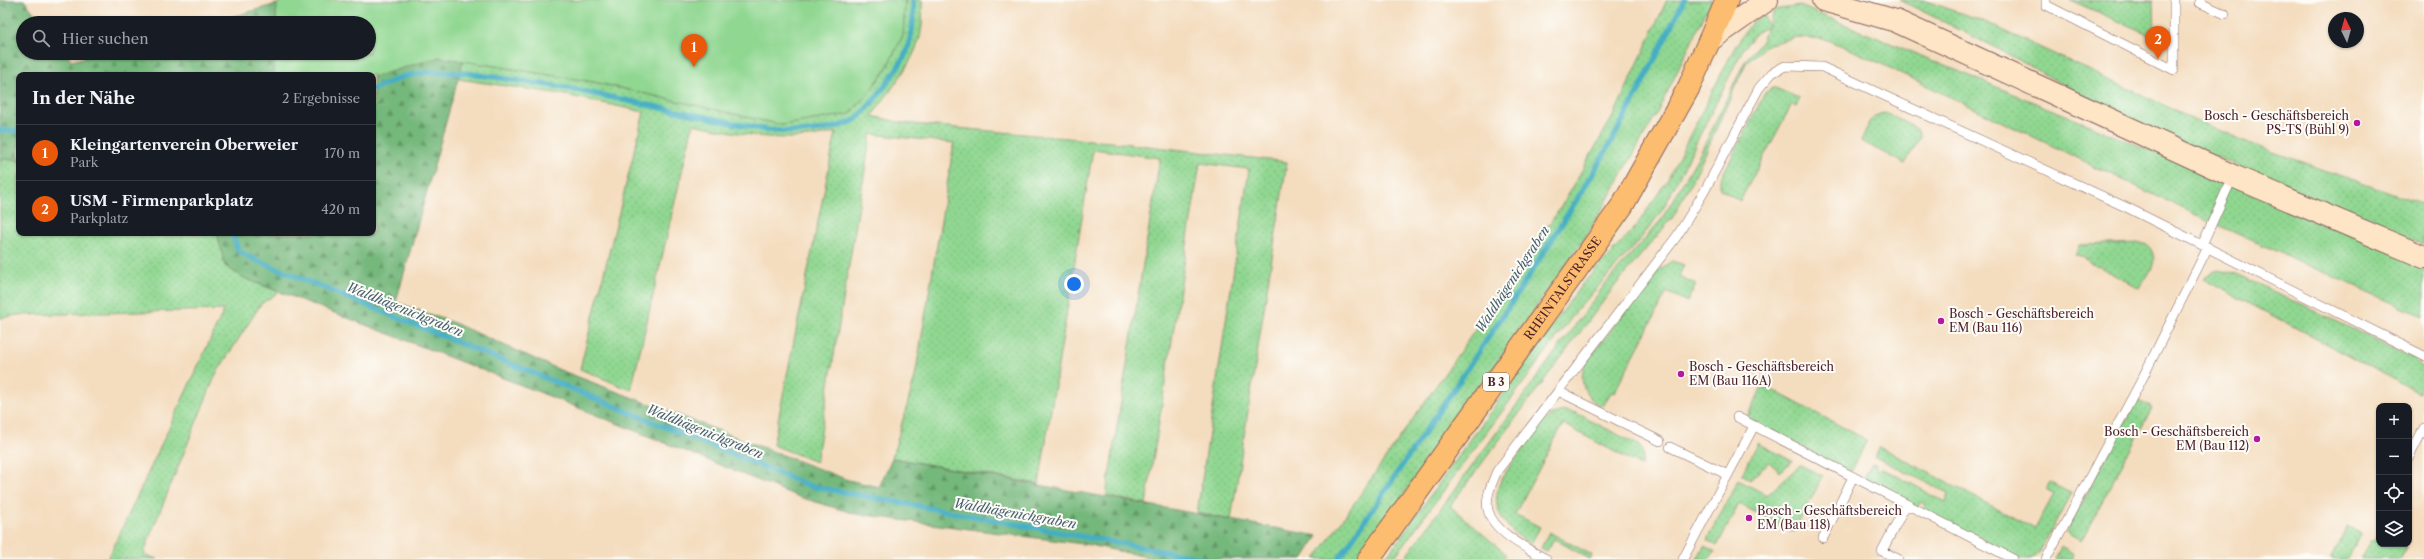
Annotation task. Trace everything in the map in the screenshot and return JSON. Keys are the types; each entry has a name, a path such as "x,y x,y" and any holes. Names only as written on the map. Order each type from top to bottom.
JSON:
{"main road":[{"name":"RHEINTALSTRASSE","path":"1369,559 1622,206 1678,106 1710,40 1727,0"}],"street":[{"path":"1710,40 1767,0"},
{"path":"1823,0 1896,21 2233,176 2424,257"},
{"path":"1867,0 1896,21"}],"lane":[{"path":"2046,0 2046,5 2174,70 2174,0"},
{"path":"2200,0 2200,3 2225,14"},
{"path":"1546,559 1521,545 1499,528 1488,511 1489,492 1497,471 1677,236 1704,192 1759,88 1772,72 1785,66 1822,67 2205,246 2424,356"},
{"path":"2046,559 2136,389 2205,246 2233,176"},
{"path":"1558,391 1660,441"},
{"path":"1737,418 2013,559"},
{"path":"1683,559 1754,426"},
{"path":"2412,451 2424,428"},
{"path":"1670,446 1728,475"},
{"path":"1823,538 1853,477"},
{"path":"1898,559 1880,555 1906,505"}],"green space":[{"path":"0,0 24,0 37,16 16,16 16,60 275,60 274,72 16,72 16,160 0,159"},
{"path":"282,0 905,0 903,35 884,73 850,114 782,125 594,82 439,57 376,76 376,72 274,72 275,60 376,60 376,16 276,16 277,4"},
{"path":"905,0 922,0 920,38 910,62 872,116 903,123 1122,143 1287,162 1231,520 1197,513 1249,169 1200,163 1146,504 1106,496 1160,158 1093,149 1039,484 892,458 915,377 954,143 871,134 816,462 773,445 836,132 800,138 764,137 693,124 631,390 580,369 644,112 561,94 458,79 463,61 594,82 782,125 850,114 884,73 903,35"},
{"path":"1667,0 1712,0 1657,113 1589,232 1358,559 1315,559 1559,210 1615,113"},
{"path":"1900,0 1924,0 1983,21 2200,122 2256,146 2424,205 2424,245 2116,114 2004,52"},
{"path":"2070,0 2154,1 2155,37"},
{"path":"277,4 276,16 234,16"},
{"path":"1800,6 2424,263 2424,317 2213,223 1848,48 1824,39 1796,37 1766,45 1746,63 1700,165 1673,217 1614,287 1450,506 1506,554 1503,559 1404,559 1606,283 1661,220 1701,152 1745,61 1762,41 1767,27 1757,32 1743,49 1663,209 1642,237 1578,309 1393,559 1385,559 1582,284 1635,228 1666,182 1736,45 1753,21 1764,16 1768,26 1774,10"},
{"path":"439,57 463,61 396,302 454,323 560,370 848,480 879,487 892,458 1318,536 1303,559 1156,559 1090,545 856,514 799,497 539,392 244,278 225,266 218,236 376,236 376,76"},
{"path":"1773,87 1799,98 1796,106 1792,104 1740,201 1720,189 1720,180 1765,93"},
{"path":"1885,113 1911,124 1918,132 1920,137 1905,164 1861,141 1872,119"},
{"path":"0,159 16,160 16,236 218,236 226,266 244,278 279,292 261,304 216,374 148,541 144,555 158,559 108,559 224,310 17,315 0,318"},
{"path":"2141,243 2148,245 2152,251 2154,262 2150,272 2140,288 2075,254 2080,245"},
{"path":"1672,261 1684,265 1679,276 1696,284 1687,302 1667,292 1614,393 1611,392 1604,405 1598,405 1589,396 1583,386 1582,374 1586,362 1657,271"},
{"path":"2218,269 2237,274 2415,359 2424,368 2424,380 2419,393 2203,279"},
{"path":"1763,385 1867,440 1851,472 1746,419"},
{"path":"2137,400 2152,408 2081,541 2066,533"},
{"path":"1565,411 1576,413 1638,445 1642,452 1642,463 1641,466 1563,424 1515,514 1540,527 1531,544 1515,533 1502,518 1498,510 1497,491 1506,472 1541,424 1551,415"},
{"path":"1758,443 1792,461 1780,472 1769,462 1750,480 1742,474"},
{"path":"1880,447 2035,529 2054,494 2046,489 2050,482 2071,493 2039,553 2031,559 2015,559 1923,511 1926,505 1921,502 1917,508 1863,480 1872,463 1876,465 1876,471 1882,468 1945,502 1948,493 1875,457"},
{"path":"1800,465 1823,476 1794,532 1739,504 1717,546 1707,540 1738,480 1767,495"},
{"path":"2347,527 2361,534 2347,559 2331,559"},
{"path":"1549,532 1592,555 1590,559 1554,539 1547,551 1541,548"},
{"path":"2376,538 2376,547 2406,547 2400,559 2361,559 2371,541"},
{"path":"1704,546 1715,551 1709,559 1697,559"},
{"path":"2061,546 2074,554 2072,559 2055,559"}],"waterway":[{"path":"376,88 405,76 430,72 466,73 562,87 767,130 789,132 822,130 843,125 853,121 859,116 875,99 900,64 908,48 911,37 913,0"},
{"name":"Waldhägenichgraben","path":"1339,559 1466,372 1558,229 1614,137 1684,0"},
{"name":"Waldhägenichgraben","path":"0,130 16,131"},
{"name":"Waldhägenichgraben","path":"233,236 238,250 251,258 810,486 1204,559"}],"place":[{"name":"USM - Firmenparkplatz","path":"2158,59"},
{"name":"Kleingartenverein Oberweier","path":"694,67"},
{"name":"Bosch - Geschäftsbereich PS-TS (Bühl 9)","path":"2357,123"},
{"name":"Bosch - Geschäftsbereich EM (Bau 116)","path":"1941,321"},
{"name":"Bosch - Geschäftsbereich EM (Bau 116A)","path":"1681,374"},
{"name":"Bosch - Geschäftsbereich EM (Bau 112)","path":"2257,439"},
{"name":"Bosch - Geschäftsbereich EM (Bau 118)","path":"1749,518"}]}
